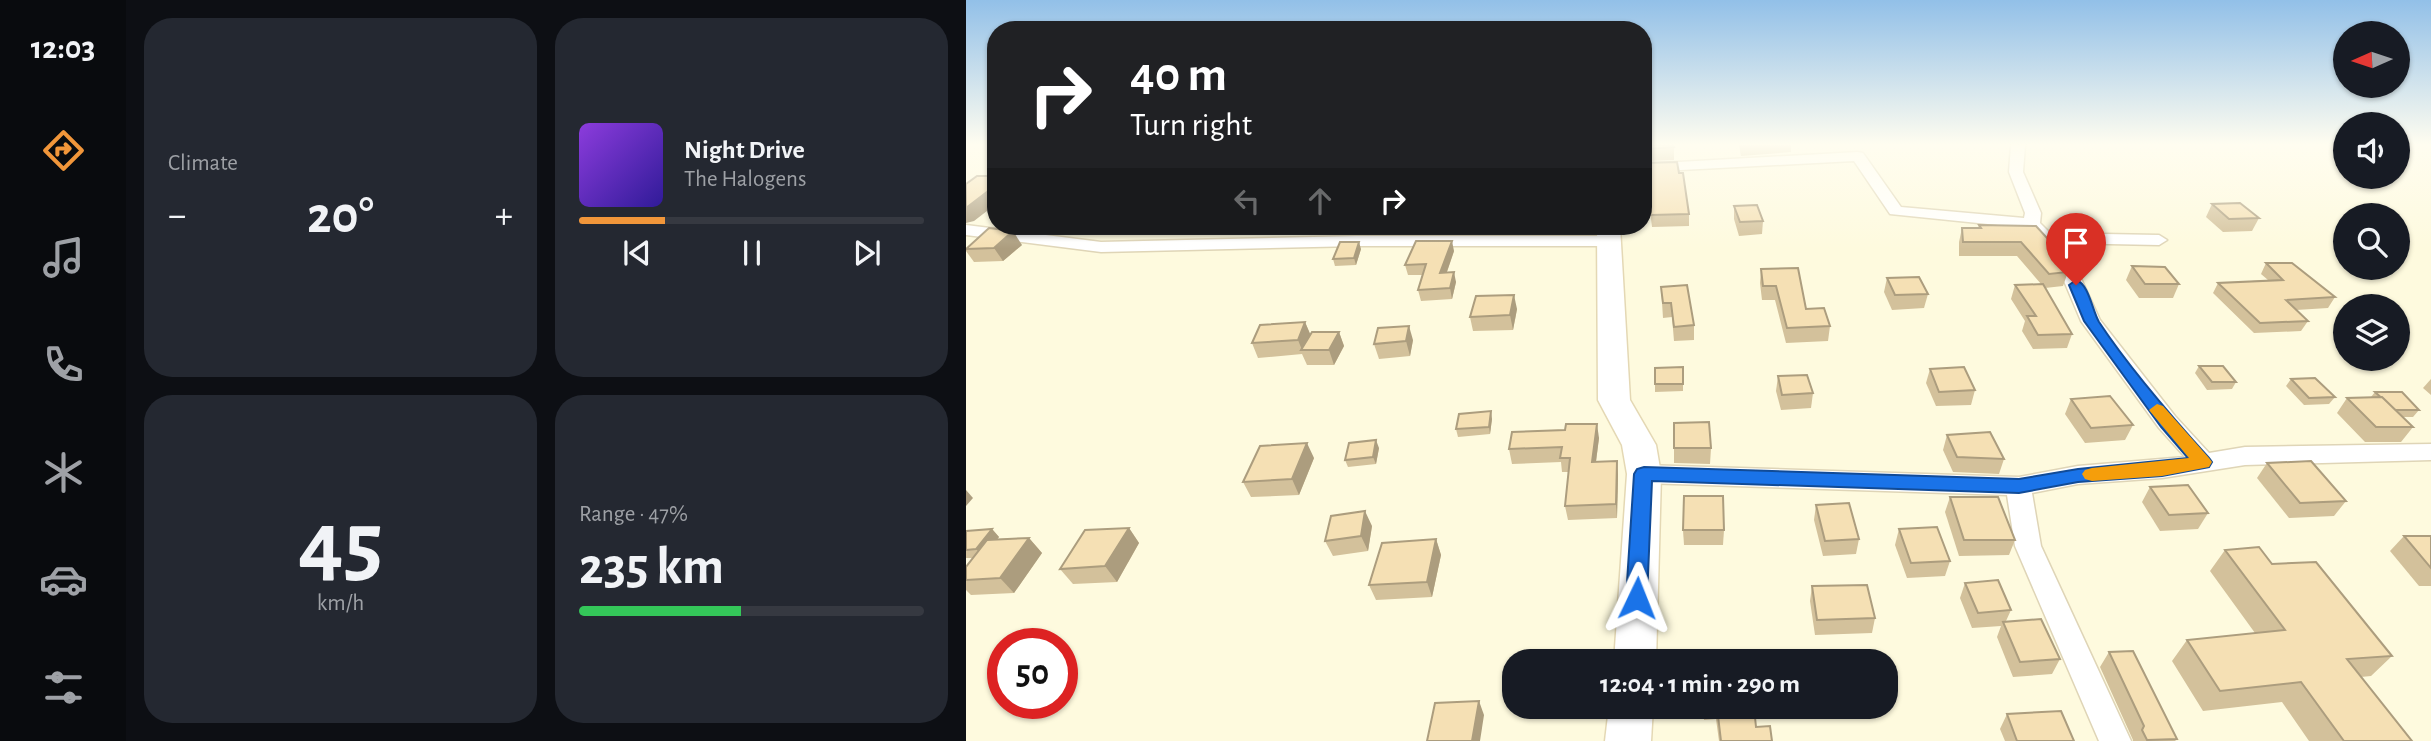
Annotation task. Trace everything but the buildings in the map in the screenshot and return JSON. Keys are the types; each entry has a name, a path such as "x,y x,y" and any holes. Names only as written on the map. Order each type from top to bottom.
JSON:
{"main road":[{"path":"1609,235 1614,400 1639,445 1644,474 1635,649"},
{"path":"1628,741 1630,719"}],"street":[{"path":"1874,180 1896,211 2039,231 2159,240"},
{"path":"2019,180 2039,231 2064,261 2091,321 2167,422 2203,462"},
{"path":"966,230 987,233"},
{"path":"1006,235 1101,247 1546,235"},
{"path":"1644,474 2019,486 2078,475 2162,470 2245,456 2431,452"},
{"path":"2019,486 2020,509 2028,546 2115,741"}],"slow traffic":[{"path":"2092,474 2162,470 2203,462 2157,410"}],"route":[{"path":"1637,598 1644,474 2019,486 2078,475 2162,470 2203,462 2167,422 2091,321 2076,285"}]}
